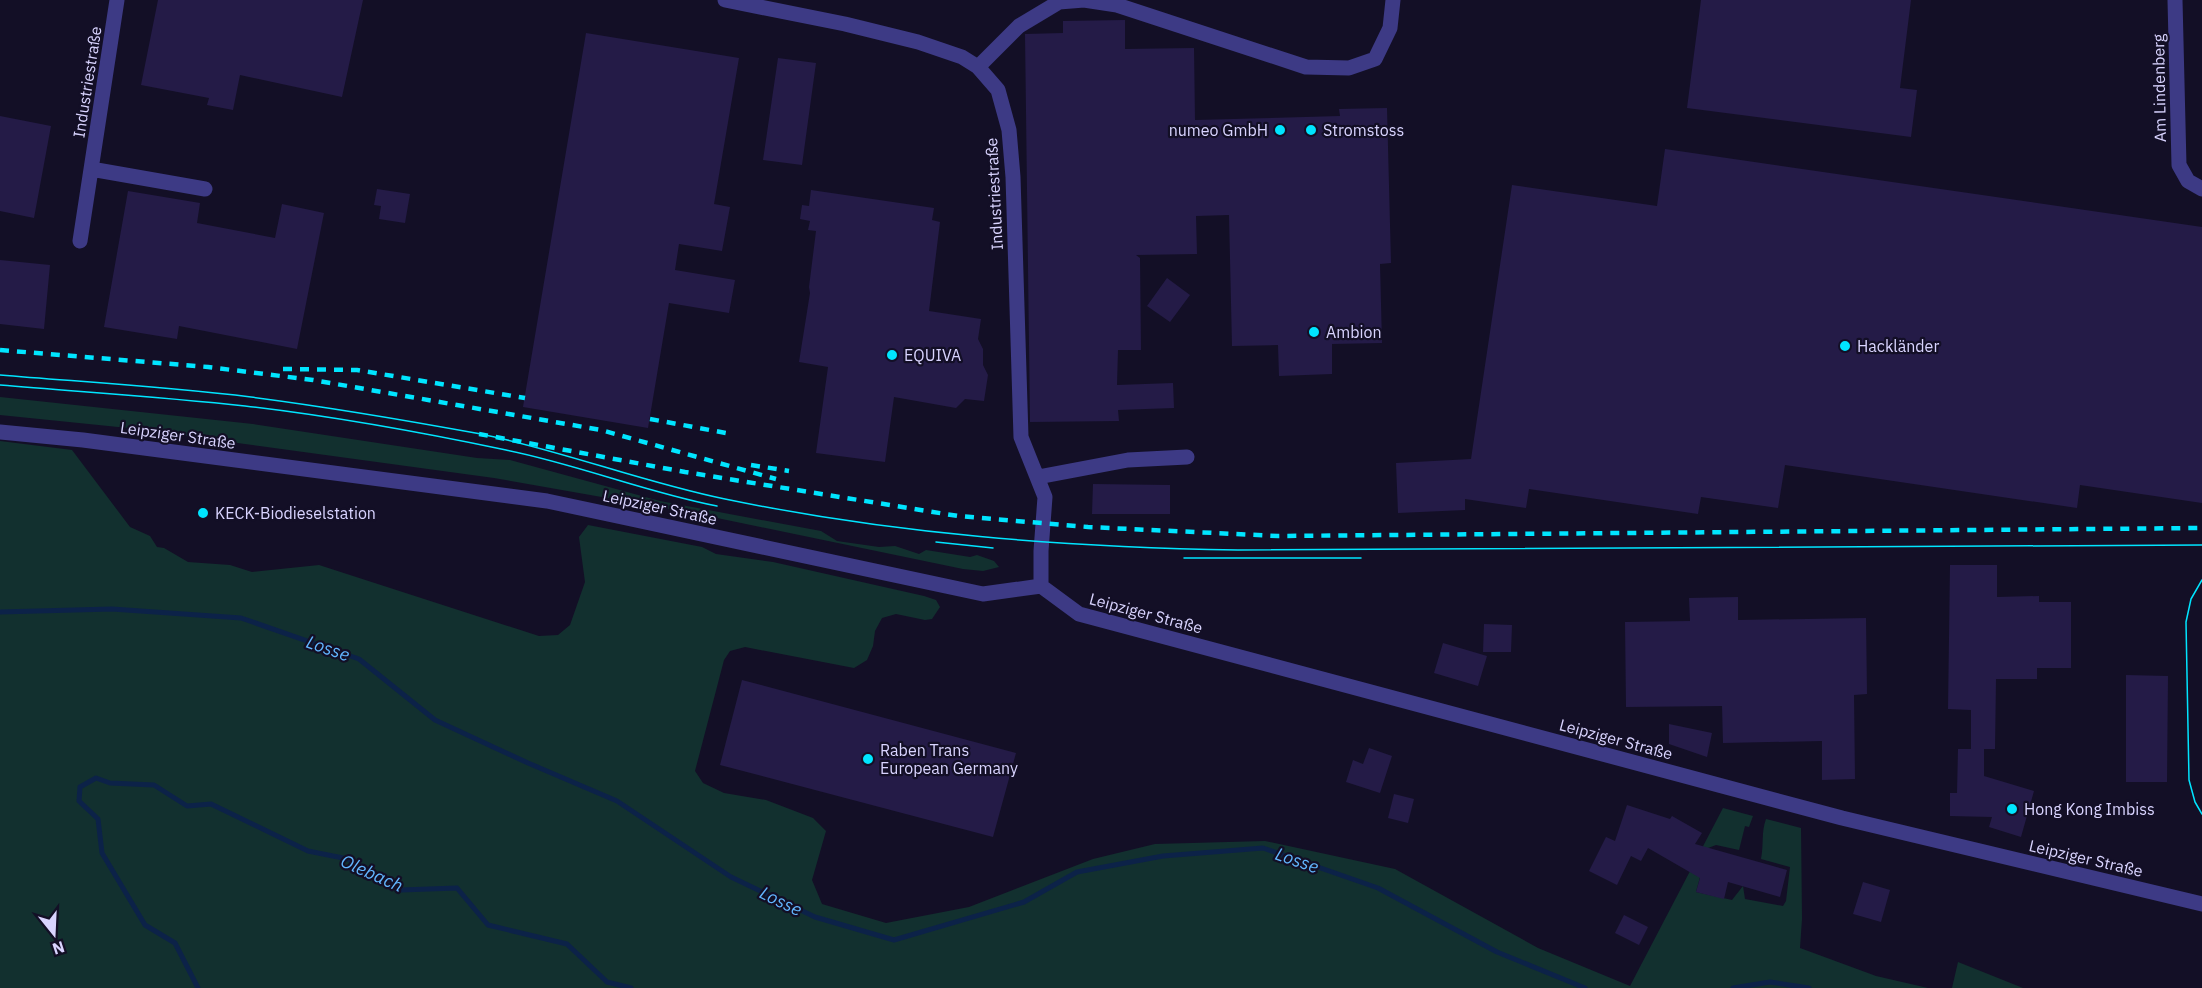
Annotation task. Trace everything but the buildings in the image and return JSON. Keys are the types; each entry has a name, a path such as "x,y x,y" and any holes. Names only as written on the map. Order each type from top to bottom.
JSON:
{"street":[{"name":"Industriestraße","path":"80,241 117,0"},
{"name":"Industriestraße","path":"725,0 845,24 918,42 962,57 978,67 998,90 1009,130 1013,177 1021,437 1045,497 1041,586"},
{"path":"978,67 1019,26 1059,2 1084,0 1117,5 1306,67 1349,68 1375,59 1390,28 1393,0"},
{"name":"Am Lindenberg","path":"2175,0 2179,165 2188,181 2202,189"},
{"path":"91,169 206,189"},
{"name":"Leipziger Straße","path":"0,432 83,440 547,501 983,594 1041,586 1079,614 1823,813 2202,904"},
{"path":"1038,477 1128,460 1187,457"}],"green space":[{"path":"0,397 253,424 477,458 510,460 660,501 821,531 837,541 879,547 895,546 919,554 926,550 970,557 977,555 994,561 999,567 983,571 963,569 698,514 494,478 128,428 0,415"},
{"path":"0,441 72,450 130,527 150,536 157,547 164,548 188,562 230,565 252,572 319,565 539,636 558,635 570,625 585,582 579,537 588,525 702,547 716,554 773,562 936,600 940,607 932,619 925,620 896,614 882,618 875,631 873,646 867,660 854,668 745,647 730,651 724,660 695,771 703,783 724,793 766,800 813,818 826,831 812,880 822,904 886,923 969,907 1093,859 1155,844 1265,841 1395,869 1538,948 1630,986 1723,808 1753,816 1749,827 1745,826 1739,850 1716,845 1708,848 1696,892 1732,900 1743,886 1745,899 1783,906 1786,901 1790,867 1761,859 1764,824 1766,819 1801,828 1800,948 1876,976 1928,988 0,988"},
{"path":"1958,962 2023,988 1952,988"}],"waterway":[{"name":"Losse","path":"0,612 112,609 241,618 359,659 435,720 617,801 731,877 815,917 894,940 1024,902 1077,872 1163,856 1263,848 1378,888 1497,952 1585,988"},
{"name":"Olebach","path":"198,988 175,943 145,925 102,853 98,819 79,801 80,787 96,778 110,783 154,785 187,806 211,804 308,851 348,859 401,890 457,888 488,925 567,944 607,982 631,988"},
{"name":"Losse","path":"1733,988 1770,982 1809,988"}],"tram line":[{"path":"0,375 220,393 366,414 512,441 694,492 788,511 916,530 1044,542 1238,550 2202,545"},
{"path":"0,385 245,406 376,425 532,456 717,506"},
{"path":"936,542 993,548"},
{"path":"1184,558 1361,558"},
{"path":"2202,580 2191,599 2186,622 2189,780 2195,802 2202,814"}],"railway":[{"path":"0,350 208,367 313,380 601,430 776,479"},
{"path":"283,369 357,370 525,398"},
{"path":"650,419 726,433"},
{"path":"479,434 685,472 958,516 1088,527 1278,536 2202,528"},
{"path":"751,465 789,471"}],"place":[{"name":"numeo GmbH","path":"1280,130"},
{"name":"Stromstoss","path":"1311,130"},
{"name":"Ambion","path":"1314,332"},
{"name":"Hackländer","path":"1845,346"},
{"name":"EQUIVA","path":"892,355"},
{"name":"KECK-Biodieselstation","path":"203,513"},
{"name":"Raben Trans European Germany","path":"868,759"},
{"name":"Hong Kong Imbiss","path":"2012,809"}]}
